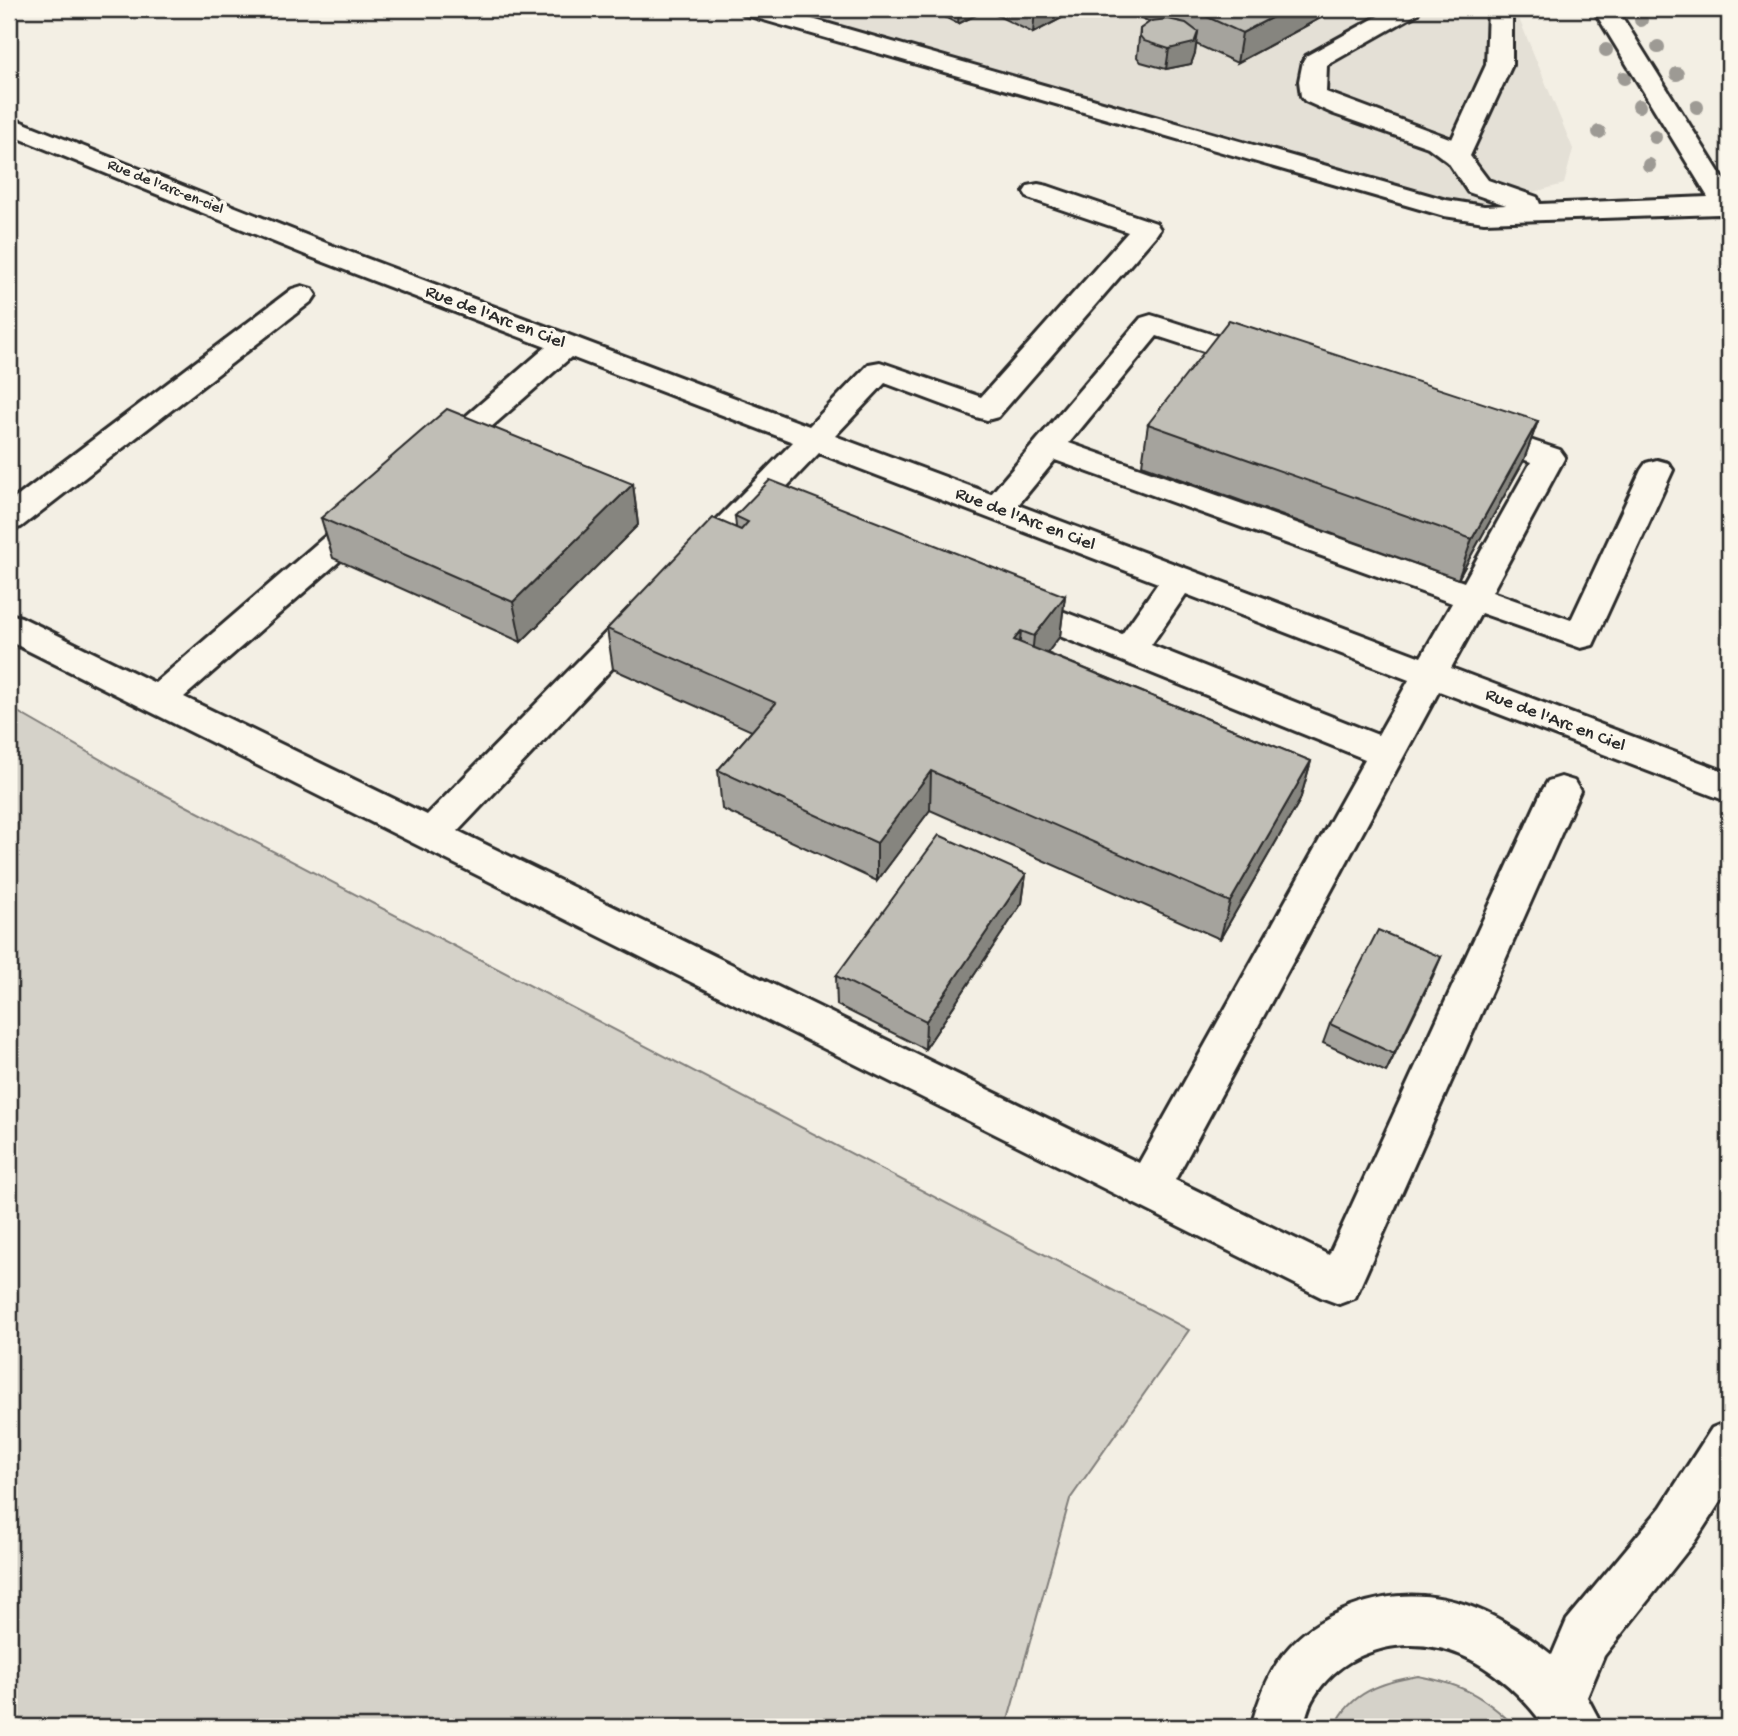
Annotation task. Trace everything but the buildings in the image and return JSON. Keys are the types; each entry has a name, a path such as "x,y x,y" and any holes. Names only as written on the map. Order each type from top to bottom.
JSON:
{"street":[{"path":"752,9 991,80 1444,208 1485,214 1728,207 1605,9"},
{"path":"1408,9 1315,61 1312,81 1314,96 1437,141 1457,156 1478,186 1553,213"},
{"path":"1457,156 1499,65 1500,9"},
{"name":"Rue de l'arc-en-ciel","path":"9,125 321,251"},
{"path":"431,835 767,506 813,439 880,371 988,410 1146,229 1038,192"},
{"name":"Rue de l'Arc en Ciel","path":"321,251 1729,788"},
{"path":"9,519 302,295"},
{"path":"997,509 1151,324 1291,371"},
{"path":"421,472 567,345"},
{"path":"1149,1188 1549,457 1446,422"},
{"path":"1049,447 1581,636 1657,470"},
{"path":"159,699 391,498"},
{"path":"1129,650 1179,579"},
{"path":"985,593 1387,753"},
{"path":"9,626 1339,1283 1561,791"},
{"path":"1569,1713 1585,1638 1678,1524 1729,1445"},
{"path":"1277,1727 1291,1685 1323,1647 1367,1624 1416,1618 1468,1630 1518,1657 1569,1713"}],"shaded area":[{"path":"779,9 1515,9 1573,149 1564,184 1488,204 1454,203"},
{"path":"9,707 131,777 1189,1330 1070,1499 1006,1727 9,1727"},
{"path":"1418,1676 1448,1683 1472,1693 1516,1727 1335,1727 1349,1705 1359,1697 1380,1686"}]}
